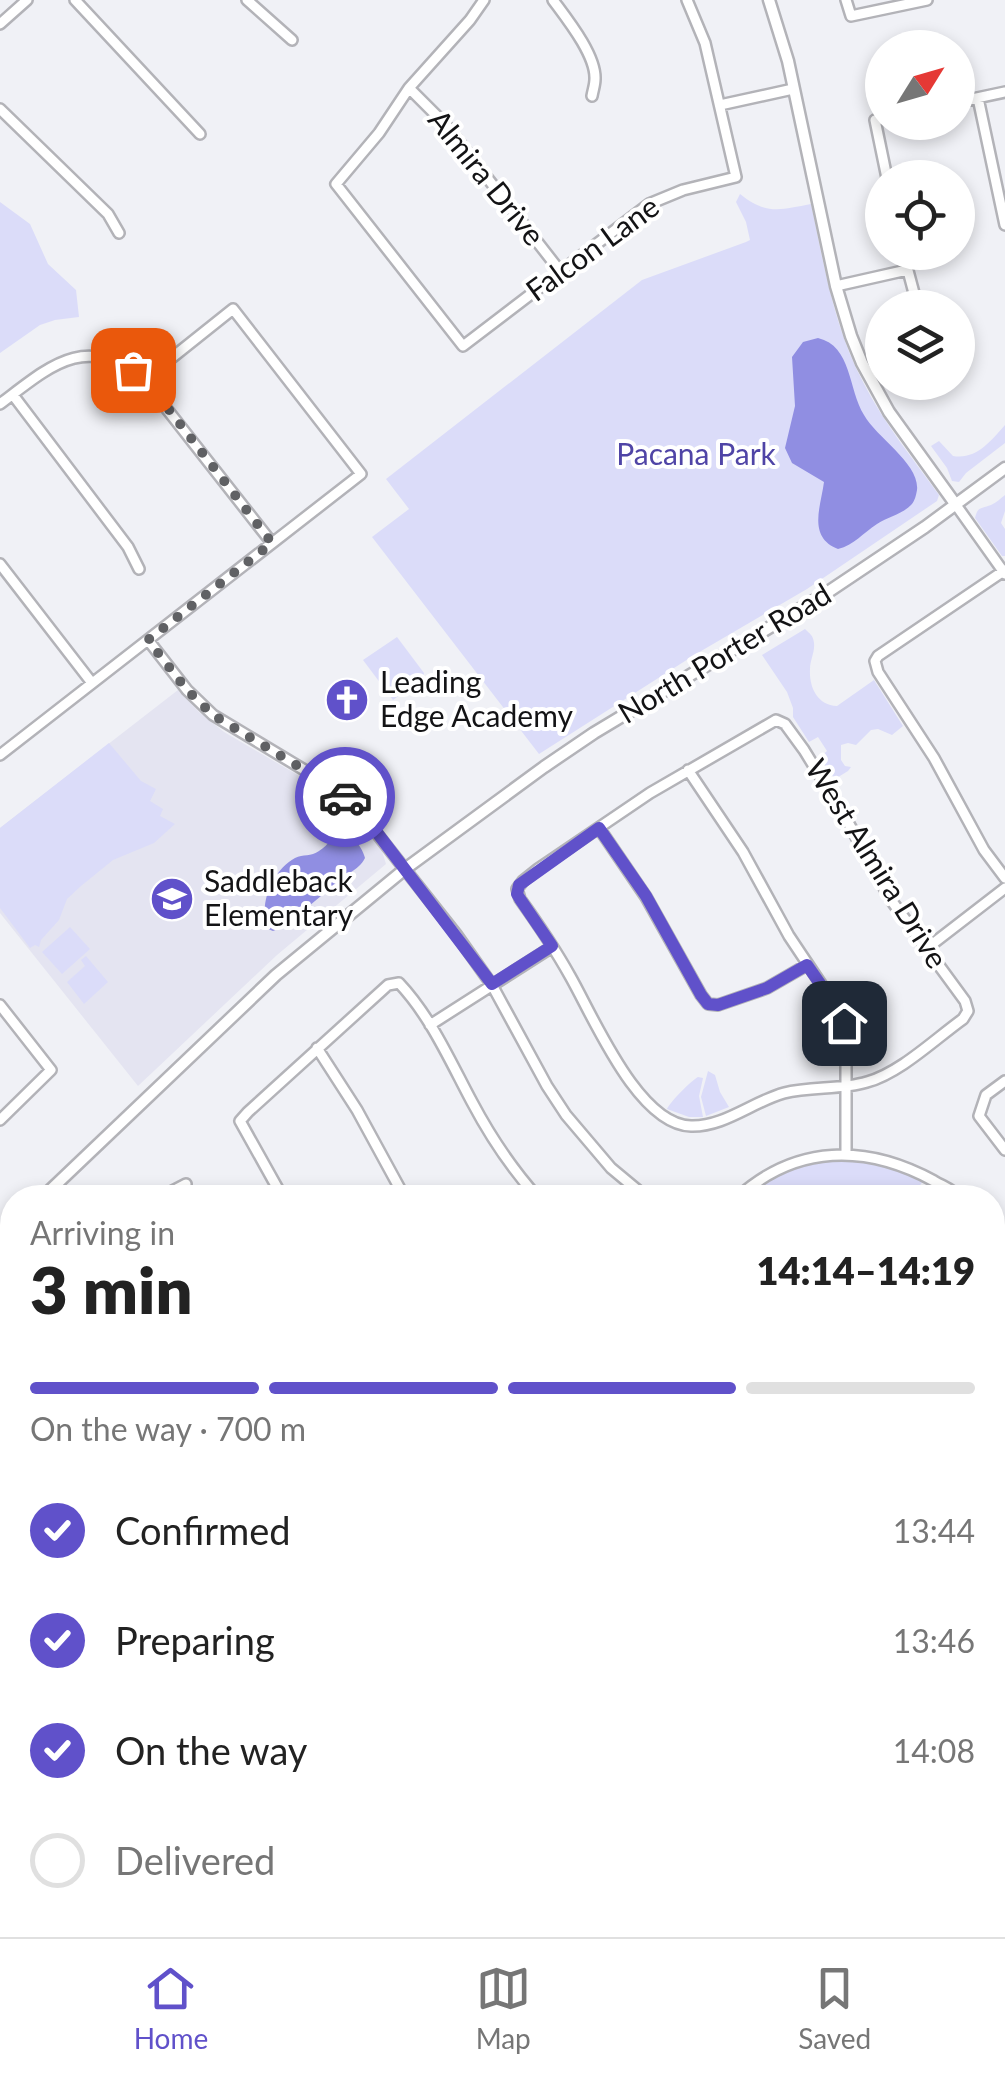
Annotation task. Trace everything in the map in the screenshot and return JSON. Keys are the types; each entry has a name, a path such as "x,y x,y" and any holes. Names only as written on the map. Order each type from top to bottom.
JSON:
{"street":[{"path":"0,24 27,0"},
{"path":"75,0 200,134"},
{"path":"247,0 292,40"},
{"path":"409,88 484,0"},
{"path":"553,0 586,50 596,75 592,96"},
{"path":"687,0 704,43 720,105 793,89"},
{"path":"769,0 780,28 836,286 851,336 889,412 1004,571 875,661 984,850 1005,878"},
{"path":"846,0 851,16 927,0"},
{"name":"Falcon Lane","path":"409,88 379,133 336,184 463,346 649,204 683,190 736,177 720,105"},
{"name":"Almira Drive","path":"409,88 446,124 560,271"},
{"path":"975,99 1005,92"},
{"path":"978,98 1005,225"},
{"path":"0,109 108,214 119,233"},
{"path":"836,286 907,270 913,290"},
{"path":"1,753 361,474 232,309 144,380"},
{"path":"0,404 56,363 81,356 119,362 144,380 272,543"},
{"path":"12,395 128,546 139,569"},
{"name":"North Porter Road","path":"56,1185 276,975 405,869 582,742 825,594 1005,468"},
{"path":"0,564 92,683"},
{"path":"148,640 187,690 213,715 348,800 492,984 566,1115 611,1168 631,1185"},
{"name":"West Almira Drive","path":"688,770 770,722 781,720 824,782 891,900 965,1001 968,1011 963,1019 884,1075 846,1085"},
{"path":"846,1085 795,1090 763,1100 720,1122 686,1126 669,1120 630,1081 609,1050 517,889 523,880 688,770 744,852 844,1023 846,1085 846,1155"},
{"path":"599,828 646,896 708,1004 718,1005 767,988 807,965"},
{"path":"926,948 1005,888"},
{"path":"430,1025 552,946"},
{"path":"276,1185 240,1122 388,985 399,983 430,1025 500,1150 528,1185"},
{"path":"0,1005 51,1070 0,1120"},
{"path":"317,1048 398,1185"},
{"path":"1005,1081 986,1095 979,1116 1005,1150"},
{"path":"751,1185 789,1164 846,1155 897,1163 938,1184"}],"shaded area":[{"path":"818,338 837,350 864,415 905,461 916,480 917,492 911,505 838,549 828,544 819,529 824,482 792,463 785,448 795,406 792,357 803,342"},
{"name":"Saddleback Elementary","path":"178,690 224,732 343,804 382,851 386,864 277,955 138,1086 0,913 0,828"},
{"path":"344,831 362,851 362,863 285,926 268,929 266,899 280,871 295,858 319,851"}],"green space":[{"name":"Pacana Park","path":"740,194 774,209 811,204 831,296 865,386 865,400 873,400 939,495 937,501 807,589 539,754 372,537 409,509 386,479 642,280 750,240 736,202"},
{"path":"0,202 30,224 48,264 76,290 79,317 40,325 0,353"},
{"path":"1005,425 1005,443 959,482 952,481 931,446 939,441 953,456 969,455"},
{"path":"1005,495 1002,556 975,518 979,510"},
{"path":"805,629 814,640 810,676 819,699 837,706 874,680 903,726 892,735 871,730 856,745 841,745 841,760 851,767 835,779 819,758 827,751 818,737 809,742 793,717 787,692 762,655"},
{"path":"397,637 424,673 423,678 393,700 363,660"},
{"path":"109,743 141,781 156,789 150,801 163,809 160,816 175,824 154,843 113,860 81,886 67,899 59,920 39,947 30,948 0,908 0,828"},
{"path":"70,927 90,949 62,974 42,952"},
{"path":"86,956 108,982 84,1004 67,982 85,966 81,960"},
{"path":"708,1071 715,1075 729,1107 706,1116 701,1097"},
{"path":"698,1077 703,1078 699,1096 703,1117 689,1117 667,1109 681,1092"},
{"path":"858,1161 902,1171 923,1181 920,1185 763,1185 810,1165"}],"way so far":[{"path":"133,370 163,402 272,543 148,640 187,690 213,715 345,797"}],"place":[{"name":"Leading Edge Academy","path":"347,700"},
{"name":"Saddleback Elementary","path":"172,899"}],"route":[{"path":"345,797 372,826 492,984 552,946 517,894 519,885 599,828 646,896 708,1004 718,1005 767,988 807,965 844,1023"}]}
